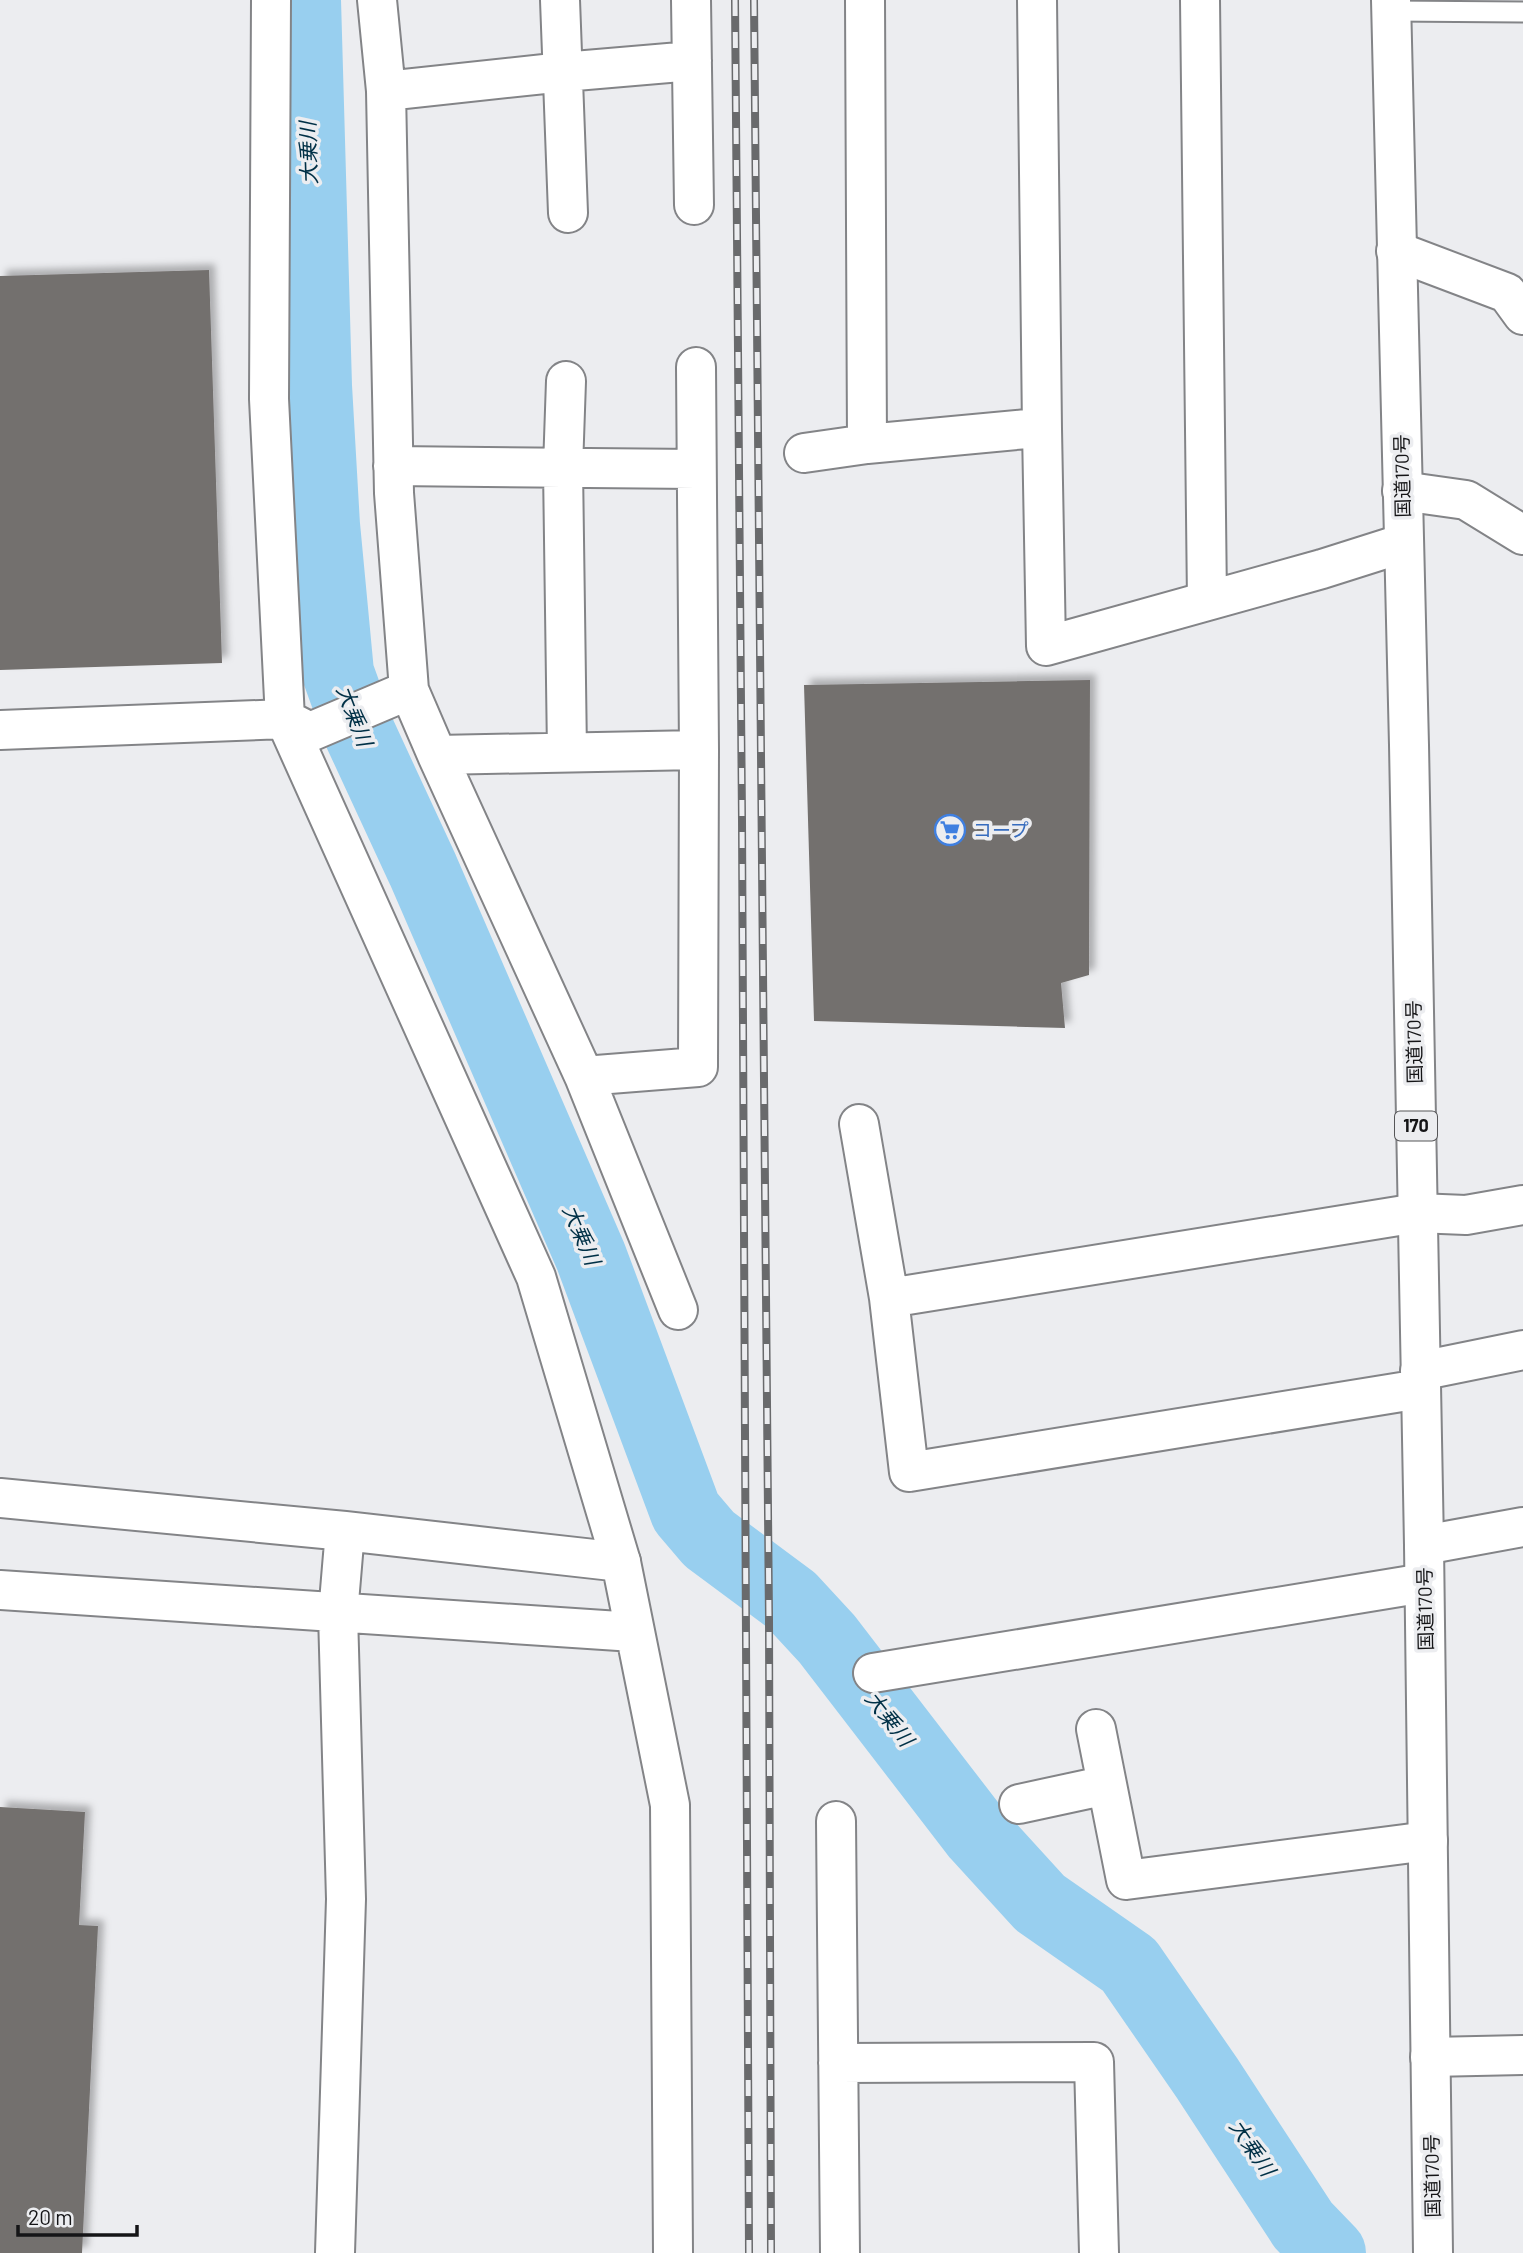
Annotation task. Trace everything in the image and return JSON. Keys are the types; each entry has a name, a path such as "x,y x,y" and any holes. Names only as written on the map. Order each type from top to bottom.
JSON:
{"main road":[{"path":"271,0 269,399 297,725 536,1277 621,1562 670,1805 673,2253"},
{"path":"377,0 386,91 399,694 437,755 584,1076 678,1310"},
{"path":"560,0 569,212"},
{"path":"691,0 694,205"},
{"path":"865,0 867,444"},
{"path":"1037,0 1046,646 1322,569 1404,543"},
{"path":"1200,0 1206,601"},
{"name":"国道170号","path":"1391,5 1410,759 1433,2253"},
{"path":"386,91 692,61"},
{"path":"1396,251 1507,293 1523,315"},
{"path":"584,1076 698,1067 696,367"},
{"path":"566,381 563,468 567,752"},
{"path":"804,453 867,444 1042,429"},
{"path":"393,466 696,469"},
{"path":"1402,491 1466,500 1523,535"},
{"path":"0,730 297,725 399,694"},
{"path":"437,755 699,750"},
{"path":"859,1125 889,1298 909,1472 1420,1380 1523,1350"},
{"path":"889,1298 1417,1213 1466,1215 1523,1205"},
{"path":"0,1499 345,1531 621,1562"},
{"path":"1424,1545 1523,1527"},
{"path":"335,2253 346,1899 338,1614 345,1531"},
{"path":"873,1673 1424,1583"},
{"path":"0,1590 634,1632"},
{"path":"1096,1729 1126,1880 1428,1841"},
{"path":"1020,1804 1107,1785"},
{"path":"836,1821 840,2253"},
{"path":"1430,2057 1523,2055"},
{"path":"838,2063 1094,2062 1099,2253"}],"lane":[{"path":"1391,5 1523,12"}],"building":[{"path":"209,270 222,663 0,670 0,276"},
{"path":"1090,680 1089,975 1061,983 1065,1028 814,1021 804,685"},
{"path":"0,1807 85,1812 79,1925 98,1926 82,2253 0,2253"}],"waterway":[{"name":"大乗川","path":"305,0 316,386 324,525 338,673 360,734 423,870 591,1257 686,1512 709,1539 791,1600 827,1639 977,1834 1040,1903 1129,1965 1303,2225 1330,2253"}],"railway":[{"path":"735,0 749,2253"},
{"path":"754,0 769,1619 771,2253"}],"place":[{"name":"コープ","path":"950,830"}]}
